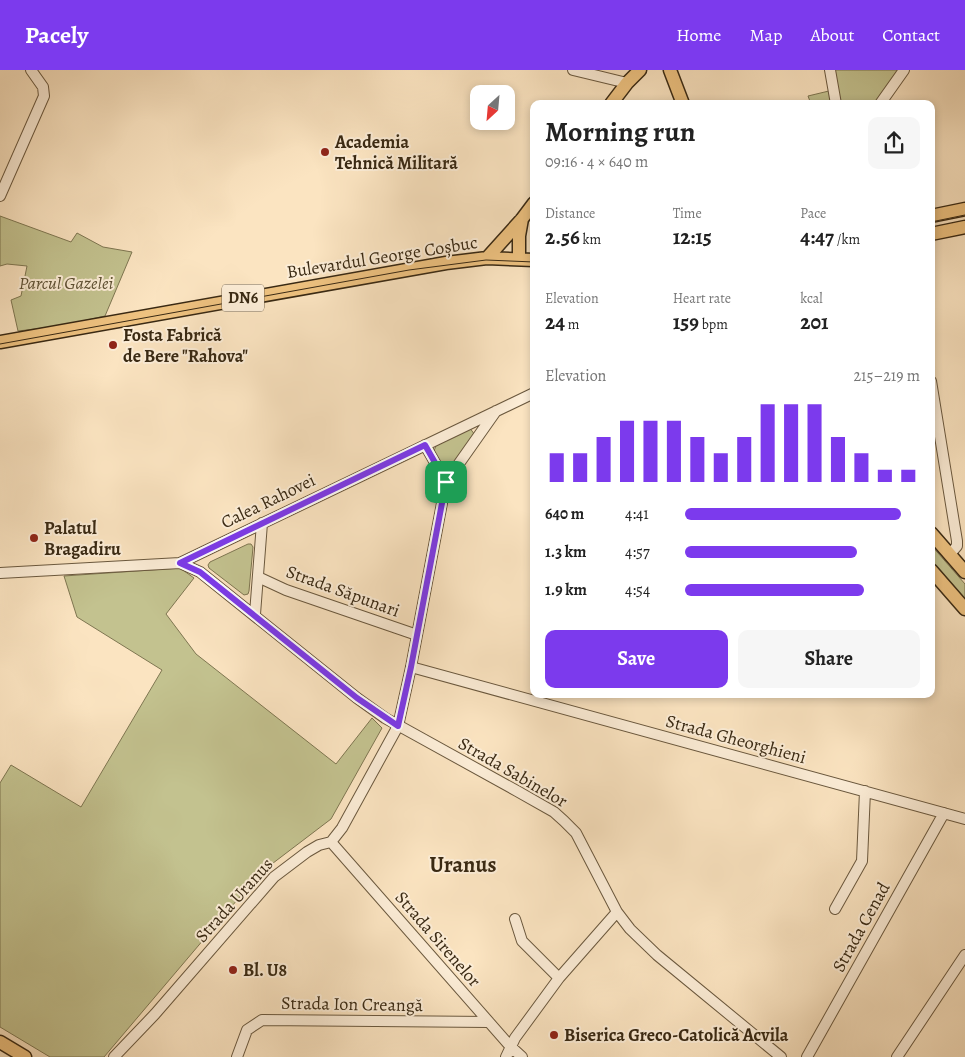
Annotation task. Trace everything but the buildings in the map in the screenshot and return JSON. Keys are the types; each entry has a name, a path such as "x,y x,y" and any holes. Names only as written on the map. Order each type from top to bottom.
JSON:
{"main road":[{"path":"627,83 630,70"},
{"path":"614,100 640,70"},
{"path":"670,70 681,100"},
{"path":"487,258 530,209"},
{"path":"935,215 965,209"},
{"path":"519,259 519,236 522,219"},
{"path":"935,233 965,227"},
{"name":"Bulevardul George Coșbuc","path":"0,342 403,270 487,258 530,260"},
{"path":"935,537 965,572"},
{"path":"935,575 965,609"},
{"path":"0,1042 26,1057"}],"street":[{"path":"1,190 44,96 43,87 31,70"},
{"path":"573,70 627,83"},
{"path":"830,70 835,100"},
{"path":"883,100 904,70"},
{"name":"Calea Rahovei","path":"0,573 180,563 530,395"},
{"path":"935,406 957,540 957,546 950,554"},
{"name":"Strada Uranus","path":"115,1056 161,1007 274,877 307,852 319,845 330,842 342,828 398,726 418,635 446,482 496,411"},
{"path":"425,445 446,482"},
{"path":"255,614 262,523"},
{"name":"Strada Sabinelor","path":"180,563 200,572 255,614 357,698 398,726 554,812 576,833 617,912 630,929 645,945 781,1057"},
{"name":"Strada Săpunari","path":"258,577 286,590 418,635"},
{"name":"Strada Gheorghieni","path":"411,667 965,819"},
{"path":"835,909 862,861 865,791"},
{"name":"Strada Cenad","path":"808,1057 944,813"},
{"name":"Strada Sirenelor","path":"330,842 510,1046 522,1057"},
{"path":"506,1057 510,1046 559,978 617,912"},
{"path":"515,919 522,941 559,978"},
{"path":"897,1057 965,956"},
{"name":"Strada Ion Creangă","path":"237,1057 247,1030 262,1020 489,1022"}],"green space":[{"path":"830,70 904,70 883,100 810,100 808,96 833,90"},
{"name":"Parcul Gazelei","path":"0,216 71,242 77,233 103,247 132,252 105,316 60,326 18,331 11,300 21,296 27,266 7,264 0,266"},
{"path":"469,427 475,435 455,464 451,466 441,464 434,451 437,443"},
{"path":"251,544 253,547 249,591 248,594 244,595 209,568 208,565 210,562"},
{"path":"935,550 965,584 965,600 935,566"},
{"path":"180,568 194,578 166,614 196,654 336,764 372,718 382,728 331,819 260,873 104,1057 50,1057 0,1027 0,783 11,765 81,807 162,670 77,617 64,576"}],"tram line":[{"path":"935,221 965,215"},
{"path":"0,344 409,270 486,260 530,262"}],"place":[{"name":"Academia Tehnică Militară","path":"325,152"},
{"name":"Fosta Fabrică de Bere \"Rahova\"","path":"113,345"},
{"name":"Palatul Bragadiru","path":"34,538"},
{"name":"Bl. U8","path":"233,970"},
{"name":"Biserica Greco-Catolică Acvila","path":"554,1035"}],"district":[{"name":"Uranus","path":"463,865"}],"route":[{"path":"425,445 446,482 398,726 357,698 255,614 200,572 180,563 425,445"}]}
